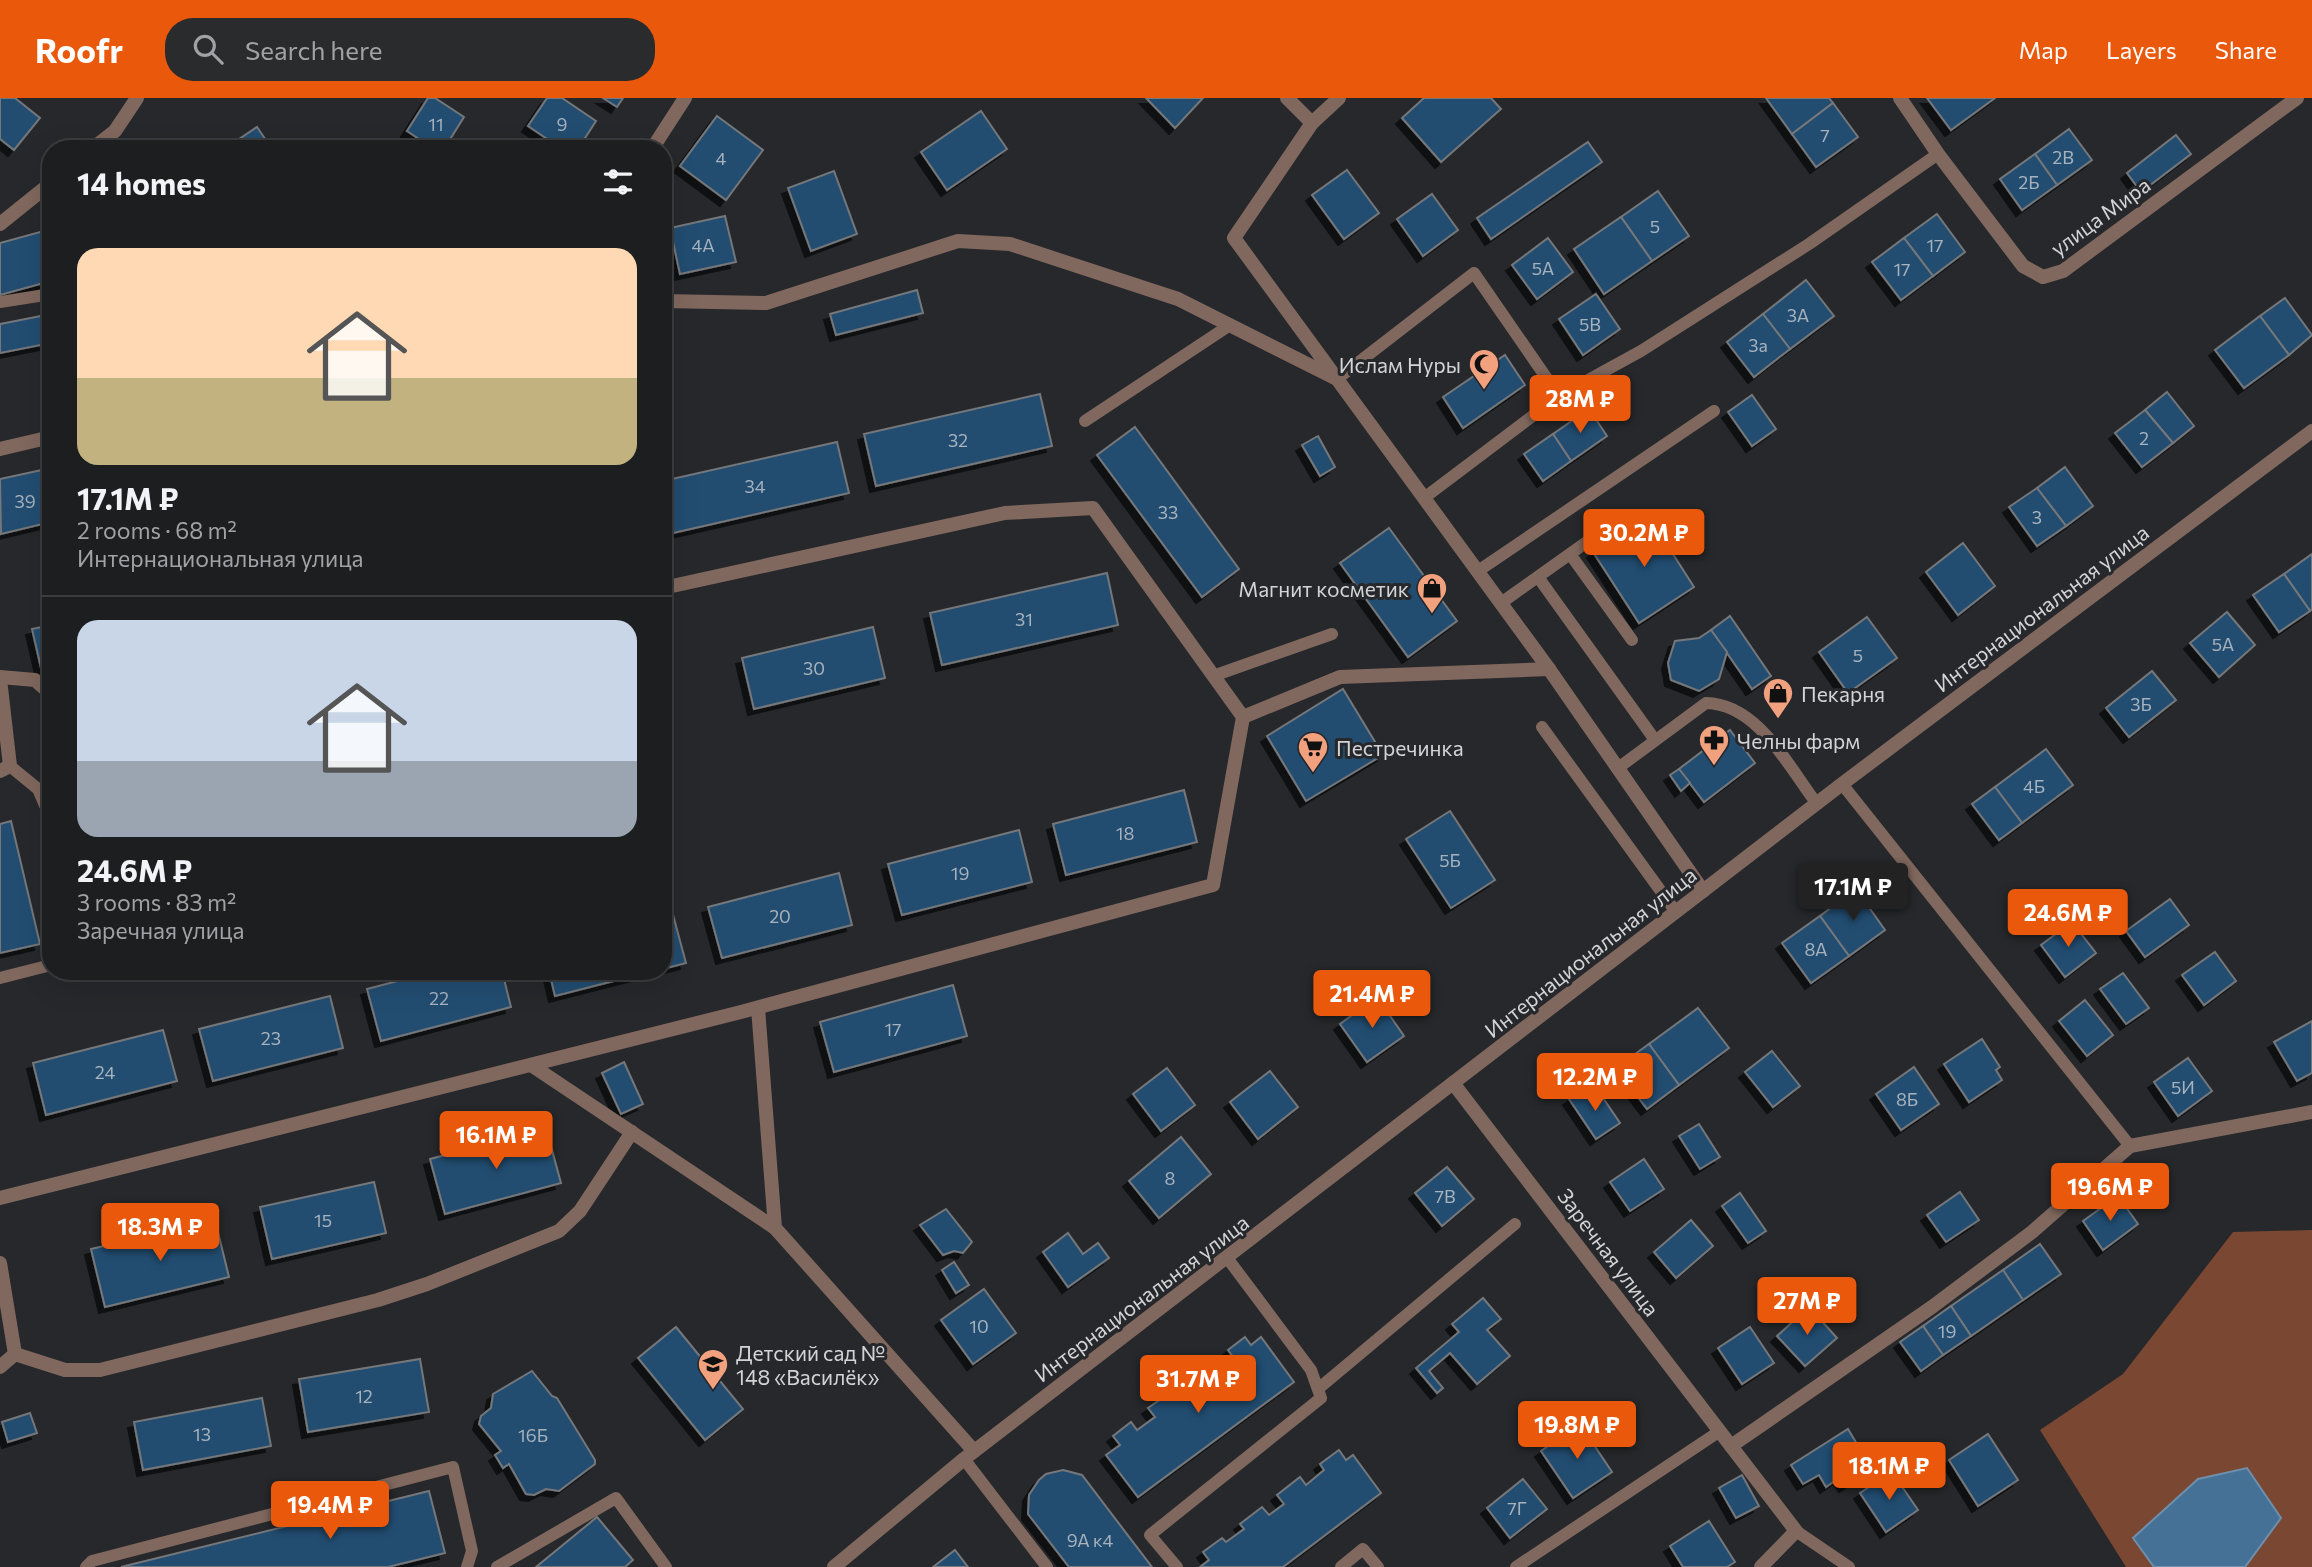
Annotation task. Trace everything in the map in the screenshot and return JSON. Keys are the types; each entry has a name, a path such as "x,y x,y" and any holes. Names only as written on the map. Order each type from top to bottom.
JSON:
{"street":[{"path":"104,140 115,131 137,98"},
{"path":"658,140 685,98"},
{"path":"1287,98 1312,123"},
{"path":"1339,98 1312,123 1234,238 1549,669 1703,891"},
{"name":"улица Мира","path":"1900,98 1938,154 2022,266 2043,276 2063,271 2297,98"},
{"path":"0,224 42,190"},
{"path":"672,301 765,303 958,241 1010,244 1178,299 1337,379"},
{"name":"Интернациональная улица","path":"834,1567 969,1455 1228,1259 1817,803 2312,431"},
{"path":"0,449 42,439"},
{"path":"0,1198 758,1007 1213,885 1242,717 1093,508 1005,513 672,586"},
{"path":"1242,717 1340,677 1549,669"},
{"path":"5,769 0,678 35,680 42,686"},
{"path":"758,1007 775,1228"},
{"path":"531,1065 775,1228 969,1455"},
{"name":"Заречная улица","path":"1453,1083 1796,1531"},
{"path":"1731,1446 1932,1307 2021,1241 2130,1146 2312,1112"},
{"path":"15,1354 65,1370 100,1370 427,1284 559,1231 580,1211 632,1132"},
{"path":"0,1264 15,1354"},
{"path":"0,1367 15,1354"},
{"path":"1761,1567 1796,1531"}],"lane":[{"path":"1424,498 1559,396 1641,351 1787,258 1938,154"},
{"path":"1337,379 1474,273 1559,396"},
{"path":"0,302 42,295"},
{"path":"1085,421 1230,325"},
{"path":"1478,571 1714,411"},
{"path":"1501,603 1605,529"},
{"path":"1570,554 1632,640"},
{"path":"1538,577 1655,740"},
{"path":"1213,676 1332,634"},
{"path":"1618,768 1706,703 1720,704 1754,722 1817,803"},
{"path":"1542,727 1676,912"},
{"path":"5,769 38,789 42,798"},
{"path":"1842,784 2130,1146"},
{"path":"0,978 42,967"},
{"path":"1318,1389 1515,1224"},
{"path":"1177,1567 1150,1535 1321,1398 1311,1370 1228,1259"},
{"path":"1516,1567 1720,1431"},
{"path":"969,1455 1047,1567"},
{"path":"86,1567 92,1561 453,1467 472,1551 467,1567"},
{"path":"497,1567 616,1498 666,1567"},
{"path":"1796,1531 1849,1567"},
{"path":"1341,1567 1363,1549 1378,1567"}],"shaded area":[{"path":"2312,1230 2312,1567 2126,1567 2040,1430 2123,1374 2233,1232"}],"water":[{"path":"2247,1468 2281,1518 2245,1567 2154,1567 2133,1538 2198,1479"}],"building":[{"path":"0,98 15,98 40,118 14,150 0,139"},
{"path":"428,98 435,98 464,117 450,140 420,140 407,131"},
{"path":"547,98 562,98 596,121 584,140 549,140 528,126"},
{"path":"603,98 623,98 617,107"},
{"path":"1146,98 1203,98 1175,128"},
{"path":"1424,98 1491,98 1501,109 1441,162 1402,118"},
{"path":"1766,98 1829,98 1833,103 1792,134"},
{"path":"1927,98 1995,98 1951,130"},
{"path":"1833,103 1858,137 1816,167 1792,134"},
{"path":"981,111 1007,149 947,190 921,152"},
{"path":"717,116 763,150 726,200 680,166"},
{"path":"257,127 266,140 238,140"},
{"path":"2069,129 2092,160 2057,185 2035,154"},
{"path":"2176,135 2191,154 2141,192 2127,173"},
{"path":"1588,142 1602,162 1491,239 1477,218"},
{"path":"2035,154 2057,185 2022,210 2000,179"},
{"path":"1347,170 1379,213 1344,239 1312,195"},
{"path":"834,171 857,234 811,251 788,188"},
{"path":"1658,191 1689,236 1652,261 1621,217"},
{"path":"1432,194 1458,230 1423,256 1397,219"},
{"path":"1937,214 1965,252 1933,276 1904,238"},
{"path":"725,216 736,262 680,274 672,228"},
{"path":"1621,217 1652,261 1604,294 1574,249"},
{"path":"42,231 42,283 0,295 0,243"},
{"path":"1548,238 1573,272 1537,299 1512,265"},
{"path":"1904,238 1933,276 1901,300 1872,262"},
{"path":"1806,280 1834,316 1790,349 1763,314"},
{"path":"917,290 923,313 836,335 830,314"},
{"path":"1596,294 1620,329 1583,355 1559,319"},
{"path":"2285,298 2312,335 2289,355 2260,316"},
{"path":"1763,314 1790,349 1754,377 1727,342"},
{"path":"42,316 42,345 0,353 0,324"},
{"path":"2260,316 2289,355 2244,388 2215,350"},
{"name":"Ислам Нуры","path":"1505,355 1525,385 1463,428 1443,397"},
{"path":"2167,392 2194,426 2173,443 2145,410"},
{"path":"1040,394 1052,446 876,486 864,434"},
{"path":"1752,395 1776,429 1752,446 1728,412"},
{"path":"1589,409 1607,436 1571,461 1553,434"},
{"path":"2145,410 2173,443 2142,467 2115,433"},
{"path":"1135,427 1239,569 1202,597 1097,455"},
{"path":"1553,434 1571,461 1543,481 1524,454"},
{"path":"1318,436 1335,467 1320,476 1302,445"},
{"path":"837,442 849,493 673,533 672,479"},
{"path":"2065,467 2093,506 2066,526 2037,488"},
{"path":"42,470 42,524 1,534 0,479"},
{"path":"2037,488 2066,526 2037,546 2009,507"},
{"path":"1648,515 1694,587 1639,623 1593,552"},
{"path":"1389,528 1457,621 1408,657 1340,563"},
{"path":"1963,543 1995,586 1958,615 1926,572"},
{"path":"2312,554 2312,609 2310,611 2284,574"},
{"path":"1107,573 1118,625 942,665 930,613"},
{"path":"2284,574 2310,611 2279,632 2253,595"},
{"path":"2227,612 2255,645 2219,677 2190,643"},
{"path":"1730,616 1771,676 1752,689 1711,630"},
{"path":"1867,617 1897,658 1848,693 1819,652"},
{"path":"42,627 42,672 32,629"},
{"path":"873,627 885,678 754,709 742,658"},
{"path":"1711,630 1727,652 1719,679 1699,691 1671,680 1668,663 1675,641 1699,638"},
{"path":"2152,671 2176,700 2129,737 2106,708"},
{"path":"1343,689 1383,755 1306,801 1267,736"},
{"path":"1730,730 1755,763 1704,802 1679,769"},
{"path":"2046,749 2073,785 2022,823 1995,787"},
{"path":"1679,769 1690,783 1681,791 1670,775"},
{"path":"1995,787 2022,823 1999,840 1972,804"},
{"path":"1184,790 1197,842 1066,875 1053,824"},
{"path":"1450,811 1495,880 1451,908 1406,839"},
{"path":"11,821 40,944 0,953 0,824"},
{"path":"1019,830 1032,882 902,915 888,864"},
{"path":"839,873 852,925 722,958 708,907"},
{"path":"1856,889 1885,930 1849,956 1820,916"},
{"path":"2170,899 2189,925 2145,957 2126,931"},
{"path":"672,911 686,963 672,967"},
{"path":"1820,916 1849,956 1811,983 1782,943"},
{"path":"2072,922 2096,953 2065,977 2041,945"},
{"path":"2215,952 2236,981 2204,1005 2182,975"},
{"path":"2123,973 2149,1008 2126,1024 2100,989"},
{"path":"402,980 504,980 511,1007 381,1041 367,989"},
{"path":"551,980 618,980 555,996"},
{"path":"953,985 967,1036 834,1072 820,1022"},
{"path":"330,996 343,1048 213,1081 199,1029"},
{"path":"1377,997 1404,1036 1367,1062 1340,1024"},
{"path":"2085,1000 2113,1035 2087,1056 2059,1021"},
{"path":"1698,1008 1729,1048 1679,1085 1649,1044"},
{"path":"2312,1021 2312,1073 2297,1081 2274,1042"},
{"path":"163,1030 177,1081 46,1115 33,1063"},
{"path":"1982,1039 2000,1067 1996,1070 2002,1080 1969,1102 1944,1064"},
{"path":"1649,1044 1679,1085 1647,1109 1616,1068"},
{"path":"1772,1051 1800,1086 1773,1107 1745,1072"},
{"path":"2188,1058 2212,1091 2178,1116 2154,1082"},
{"path":"624,1062 643,1104 621,1114 602,1073"},
{"path":"1914,1067 1939,1104 1901,1130 1876,1094"},
{"path":"1167,1068 1195,1105 1161,1131 1133,1094"},
{"path":"1270,1071 1298,1107 1258,1139 1230,1102"},
{"path":"1586,1088 1592,1097 1599,1092 1620,1123 1596,1139 1569,1099"},
{"path":"1699,1124 1720,1157 1700,1169 1679,1136"},
{"path":"546,1128 561,1183 445,1214 430,1159"},
{"path":"1181,1137 1211,1174 1159,1218 1129,1181"},
{"path":"1644,1159 1664,1189 1630,1211 1610,1182"},
{"path":"1447,1167 1474,1199 1442,1226 1415,1193"},
{"path":"374,1182 386,1233 272,1259 260,1207"},
{"path":"1960,1192 1979,1220 1946,1242 1927,1215"},
{"path":"1740,1193 1766,1231 1748,1243 1722,1206"},
{"path":"2118,1196 2138,1224 2103,1250 2083,1221"},
{"path":"946,1209 972,1242 963,1253 954,1251 943,1255 920,1225"},
{"path":"215,1220 229,1277 105,1307 91,1249"},
{"path":"1691,1220 1713,1246 1676,1278 1654,1252"},
{"path":"1068,1233 1083,1254 1098,1243 1109,1258 1068,1287 1043,1252"},
{"path":"2040,1244 2061,1274 2023,1300 2003,1270"},
{"path":"954,1262 969,1285 956,1293 942,1270"},
{"path":"2003,1270 2023,1300 1971,1336 1951,1306"},
{"path":"984,1289 1016,1333 973,1364 941,1320"},
{"path":"1483,1298 1501,1319 1487,1330 1510,1356 1477,1384 1450,1353 1429,1371 1443,1388 1437,1393 1416,1368 1459,1332 1452,1324"},
{"path":"1951,1306 1971,1336 1943,1355 1923,1326"},
{"path":"1809,1307 1837,1338 1805,1366 1777,1336"},
{"path":"1923,1326 1943,1355 1921,1371 1900,1342"},
{"path":"676,1327 743,1409 705,1440 638,1358"},
{"path":"1750,1327 1774,1363 1742,1384 1718,1348"},
{"path":"1245,1337 1251,1345 1261,1337 1294,1382 1138,1497 1106,1455 1120,1445 1113,1436 1131,1422 1137,1430 1155,1417 1148,1408 1171,1392 1177,1400 1192,1389 1185,1380 1207,1363 1213,1371 1233,1357 1228,1350"},
{"path":"420,1359 429,1412 308,1432 299,1379"},
{"path":"532,1371 552,1396 557,1398 595,1460 595,1464 559,1491 546,1489 534,1495 526,1494 509,1464 503,1468 495,1455 501,1451 479,1424 481,1416 491,1408 493,1394"},
{"path":"262,1398 271,1446 143,1470 134,1422"},
{"path":"30,1413 37,1433 8,1442 2,1422"},
{"path":"1580,1424 1612,1472 1573,1498 1541,1451"},
{"path":"1848,1429 1872,1469 1845,1486 1839,1478 1826,1487 1819,1475 1803,1484 1791,1465"},
{"path":"1988,1434 2018,1480 1978,1506 1949,1460"},
{"path":"1339,1450 1346,1460 1353,1455 1381,1493 1283,1567 1200,1567 1209,1560 1203,1552 1222,1538 1226,1542 1244,1529 1240,1524 1262,1507 1269,1515 1284,1504 1277,1495 1300,1477 1306,1485 1324,1470 1320,1464"},
{"path":"1063,1470 1082,1475 1152,1567 1069,1567 1028,1514 1029,1495 1039,1480 1046,1474"},
{"path":"1892,1472 1918,1510 1886,1532 1860,1493"},
{"path":"1742,1475 1759,1506 1736,1518 1719,1488"},
{"path":"1523,1479 1547,1509 1510,1538 1487,1508"},
{"path":"429,1491 445,1553 388,1567 121,1567"},
{"path":"597,1517 633,1560 625,1567 536,1567"},
{"path":"1709,1521 1735,1562 1727,1567 1683,1567 1670,1546"},
{"path":"955,1550 968,1567 933,1567"}],"place":[{"name":"Ислам Нуры","path":"1484,391"},
{"name":"Магнит косметик","path":"1432,615"},
{"name":"Пекарня","path":"1778,720"},
{"name":"Челны фарм","path":"1714,767"},
{"name":"Пестречинка","path":"1313,774"},
{"name":"Детский сад № 148 «Василёк»","path":"713,1391"}]}
